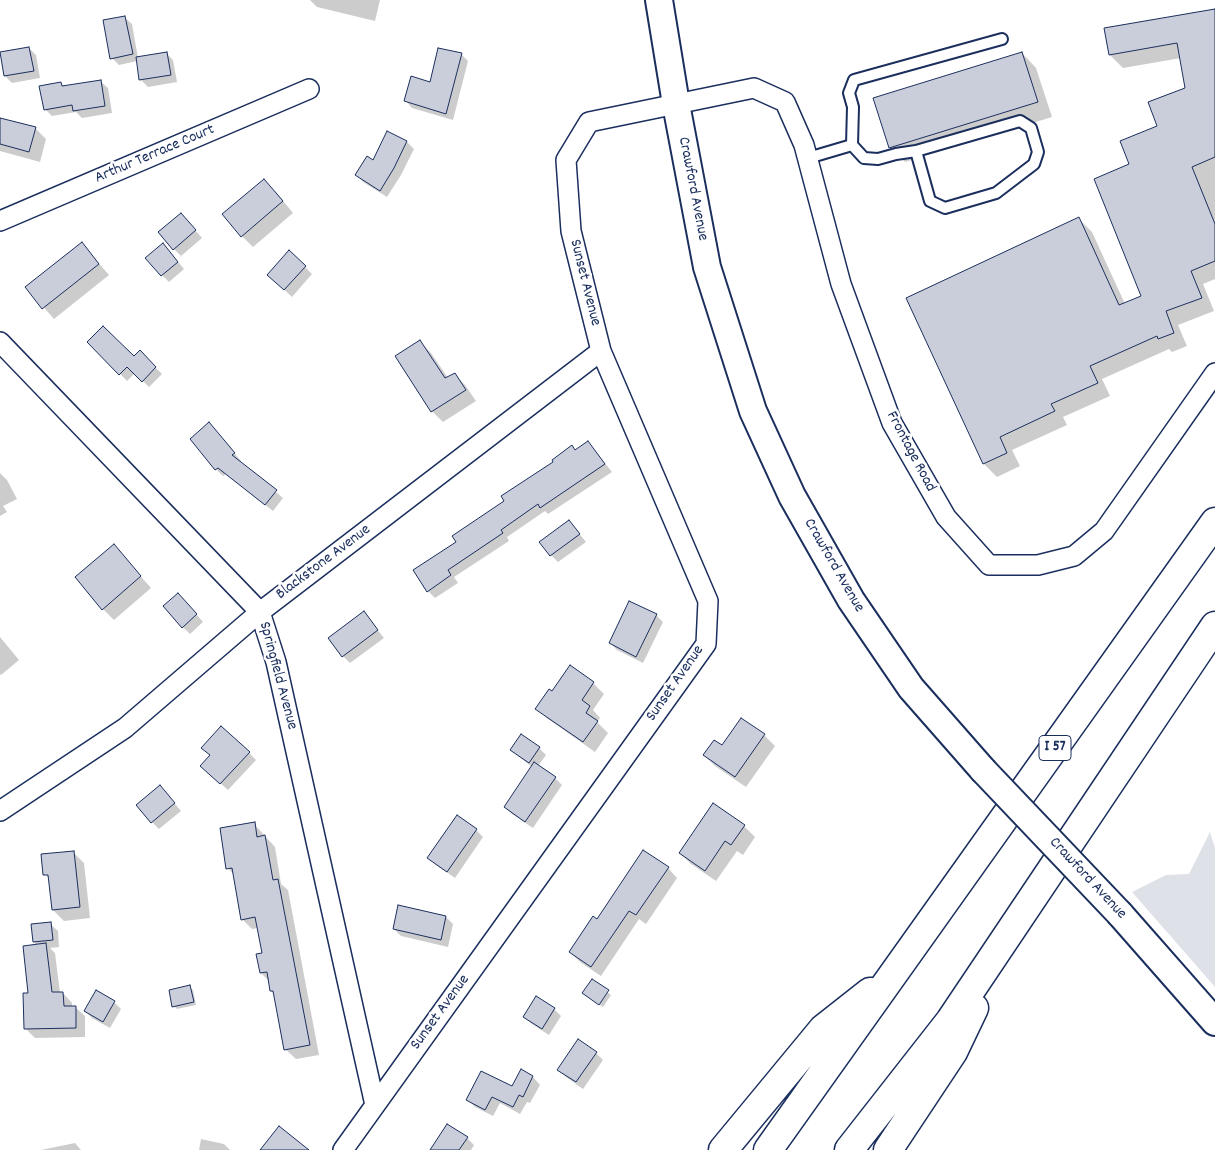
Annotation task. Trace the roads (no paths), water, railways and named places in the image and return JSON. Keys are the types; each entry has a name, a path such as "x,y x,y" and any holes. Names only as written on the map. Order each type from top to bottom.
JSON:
{"highway":[{"name":"I 57","path":"768,1150 1215,522"},
{"path":"849,1150 950,1021 1215,626"},
{"path":"888,1150 953,1052 1012,928"},
{"path":"723,1150 823,1029 894,973"}],"main road":[{"name":"Crawford Avenue","path":"659,0 676,104 707,267 753,411 792,496 852,600 906,680 983,770 1120,914 1215,1022"}],"street":[{"name":"Frontage Road","path":"676,104 754,88 785,102 804,145 841,284 892,423 946,517 989,565 1038,565 1074,556 1104,532 1215,373"},
{"name":"Arthur Terrace Court","path":"0,221 309,89"},
{"name":"Sunset Avenue","path":"343,1150 706,644 708,601 601,351 571,231 566,160 589,122 676,104"},
{"name":"Springfield Avenue","path":"0,342 260,612 276,662 375,1105"},
{"name":"Blackstone Avenue","path":"0,811 125,728 260,612 601,351"}],"lane":[{"path":"916,151 930,202 945,208 996,193 1034,164 1038,152 1031,128 1020,121 916,151 878,159 864,158 852,145 853,107 849,93 854,80 1002,39"},
{"path":"808,158 852,145"}]}
